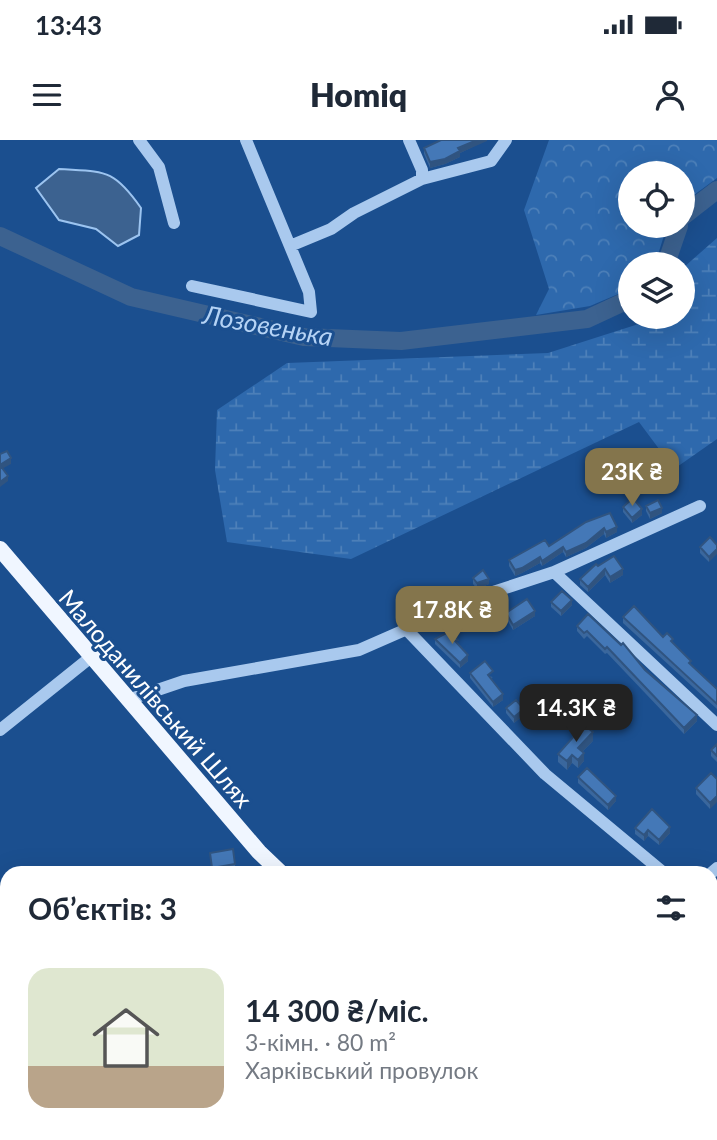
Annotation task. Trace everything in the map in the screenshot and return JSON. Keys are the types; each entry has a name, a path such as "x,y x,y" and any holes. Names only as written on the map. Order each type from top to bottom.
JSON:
{"main road":[{"name":"Малоданилівський Шлях","path":"0,549 128,701 274,866"}],"street":[{"path":"139,140 159,167 174,223"},
{"path":"192,286 311,312 309,292 246,140"},
{"path":"409,140 422,170 422,179"},
{"path":"290,246 331,229 354,213 422,179 491,161 506,140"},
{"path":"128,701 184,681 359,650 487,594 554,572 700,506"},
{"path":"554,572 717,725"},
{"path":"406,629 545,774 656,866"},
{"path":"0,730 91,657"}],"green space":[{"path":"549,140 717,140 717,178 695,194 695,161 618,161 618,238 663,238 659,252 618,252 618,294 590,306 536,315 549,289 524,210"},
{"path":"717,238 717,439 674,469 639,422 351,559 227,542 215,470 217,410 287,363 548,353 623,329 695,329 695,257"}],"shaded area":[{"path":"59,169 98,172 123,185 141,208 139,235 118,246 96,229 59,220 36,188"}],"building":[{"path":"441,140 477,140 458,148 460,151 445,159 430,162 424,148"},
{"path":"7,451 11,458 0,465 0,454"},
{"path":"0,465 8,476 0,482"},
{"path":"633,498 642,509 632,518 623,507"},
{"path":"658,500 662,508 650,513 646,506"},
{"path":"610,513 617,527 606,532 604,528 586,543 566,552 563,547 542,561 540,557 515,570 509,560 545,540 549,546 586,522"},
{"path":"710,537 717,549 709,557 700,547"},
{"path":"614,556 623,569 610,577 605,569 588,587 580,579 596,564 598,566"},
{"path":"483,570 489,579 477,583 473,578"},
{"path":"562,591 572,600 561,611 551,602"},
{"path":"527,599 535,611 513,625 506,613"},
{"path":"634,606 663,637 667,633 673,639 671,641 691,661 689,663 717,689 717,704 623,617"},
{"path":"588,614 621,645 623,643 645,670 697,715 684,728 607,647 605,649 587,631 584,633 577,626"},
{"path":"452,630 458,640 455,641 468,655 460,663 435,639"},
{"path":"485,661 493,671 488,675 503,694 493,702 470,673"},
{"path":"516,700 524,709 514,717 506,708"},
{"path":"584,725 593,732 578,748 584,753 578,760 572,755 567,761 558,754"},
{"path":"717,744 717,756 711,750"},
{"path":"587,768 616,796 608,805 578,777"},
{"path":"711,773 717,779 717,796 710,803 696,788"},
{"path":"652,809 670,827 659,840 648,830 644,835 635,828"},
{"path":"233,849 235,864 212,866 210,853"}],"waterway":[{"name":"Лозовенька","path":"695,207 717,190"},
{"name":"Лозовенька","path":"0,236 131,297 304,337 401,341 587,319 618,305"},
{"name":"Лозовенька","path":"670,252 675,238"}]}
